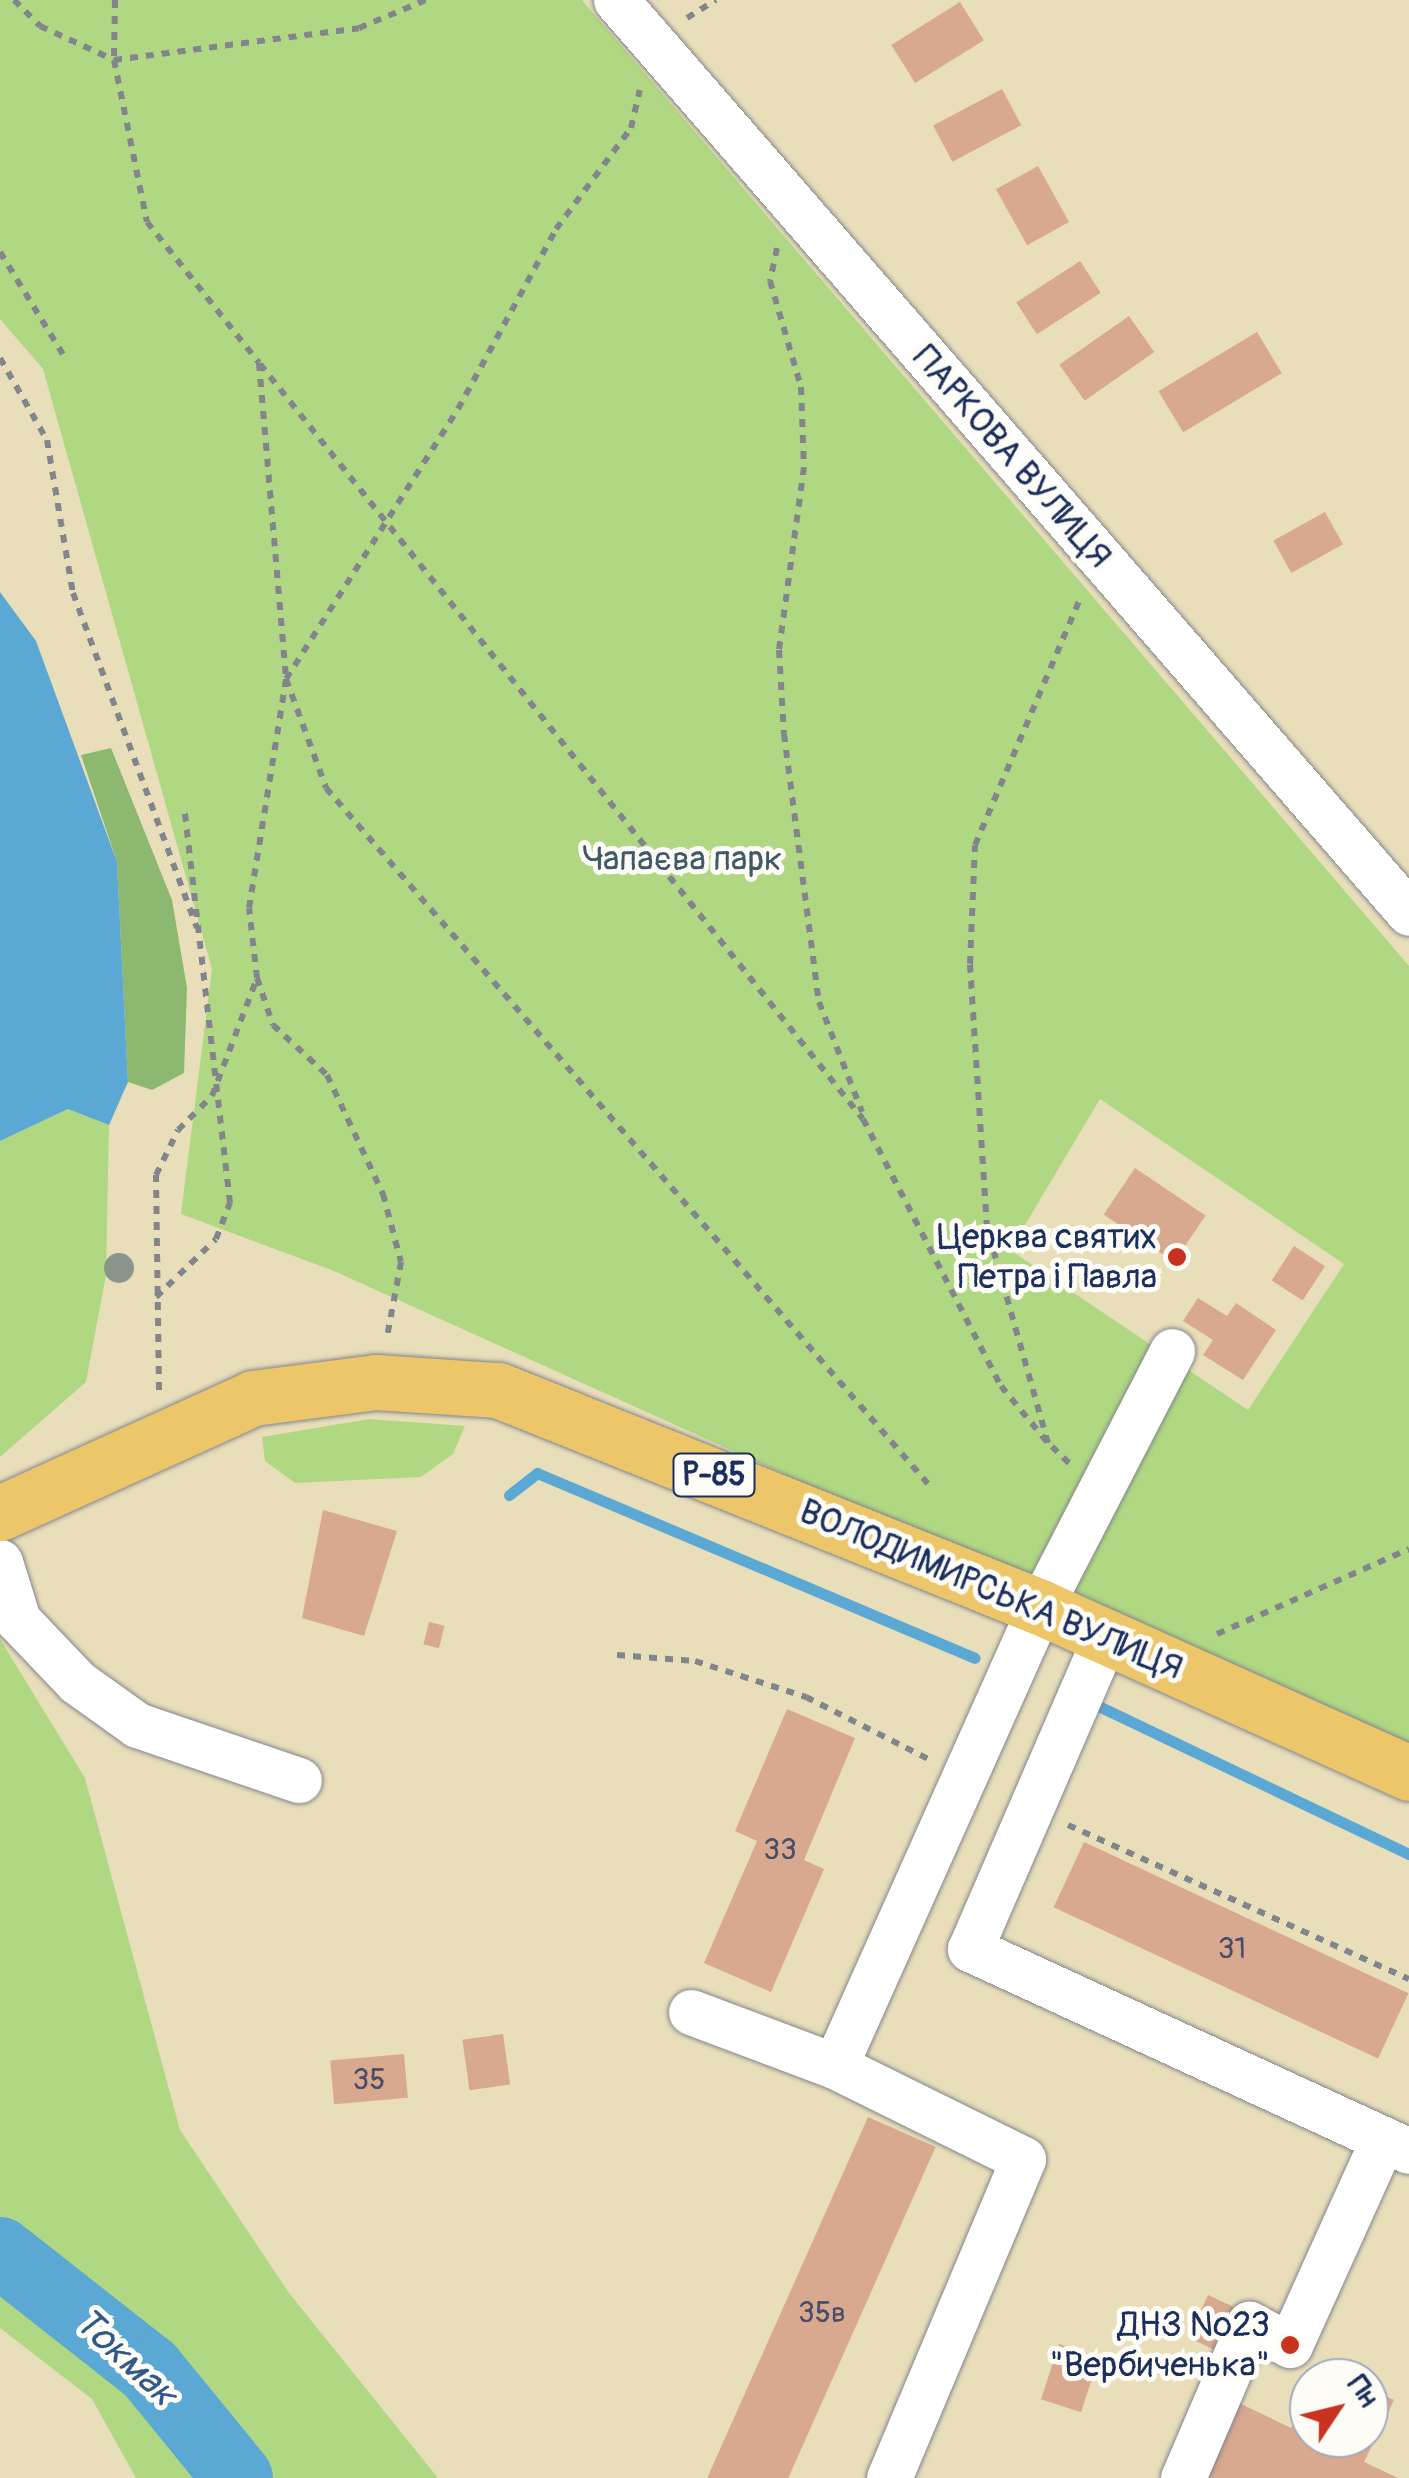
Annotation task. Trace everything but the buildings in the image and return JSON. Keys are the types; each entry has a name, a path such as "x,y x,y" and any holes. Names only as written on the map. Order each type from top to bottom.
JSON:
{"main road":[{"name":"ВОЛОДИМИРСЬКА ВУЛИЦЯ","path":"0,1513 253,1398 376,1382 498,1390 1040,1607 1409,1773"}],"street":[{"name":"ПАРКОВА ВУЛИЦЯ","path":"616,0 1409,913"},
{"path":"835,2066 1040,1607 1172,1351"},
{"path":"0,1562 18,1620 77,1682 137,1724 299,1780"},
{"path":"1106,1635 970,1949 1396,2145 1290,2345 1249,2324 1182,2478"},
{"path":"691,2012 835,2066 1023,2159 889,2478"}],"path":[{"path":"14,0 40,26 114,60 360,28 426,0"},
{"path":"115,0 114,60 146,222 863,1118"},
{"path":"286,679 386,526 556,229 631,128 652,40"},
{"path":"787,197 770,281 800,387 804,467 780,650 784,734 819,1002 863,1118 1001,1386 1048,1442 1099,1493"},
{"path":"0,252 64,356"},
{"path":"0,358 47,440 73,592 197,928"},
{"path":"259,363 286,679 249,908 257,978 273,1025 327,1075 383,1194 401,1262 376,1382"},
{"path":"1048,1442 987,1228 970,964 975,845 1100,559"},
{"path":"286,679 326,788 928,1484"},
{"path":"155,1298 216,1240 230,1203 230,1158 212,1096 184,808"},
{"path":"162,1439 155,1298 156,1175 178,1130 212,1096 257,978"},
{"path":"1162,1660 1409,1549"}],"green space":[{"name":"Чапаєва парк","path":"0,0 582,0 1409,966 1409,1756 334,1271 181,1214 212,969 43,369 0,319","holes":["1100,1099 1344,1264 1248,1410 1010,1250"]},
{"path":"111,748 172,900 187,988 184,1073 152,1090 128,1082 117,862 81,755"},
{"path":"68,1109 109,1125 106,1275 86,1382 0,1457 0,1141"},
{"path":"369,1419 465,1426 453,1454 421,1477 295,1483 265,1461 262,1437"},
{"path":"0,1639 85,1778 180,2130 289,2293 438,2478 136,2478 92,2399 0,2328"}],"water":[{"path":"0,592 36,641 117,862 128,1082 109,1125 68,1109 0,1141"}],"waterway":[{"path":"509,1495 537,1473 975,1658"},
{"path":"1088,1701 1409,1854"},
{"name":"Токмак","path":"0,2252 150,2370 238,2478"}],"place":[{"name":"Церква святих Петра і Павла","path":"1177,1257"},
{"name":"ДНЗ №23 \"Вербиченька\"","path":"1290,2345"}]}
